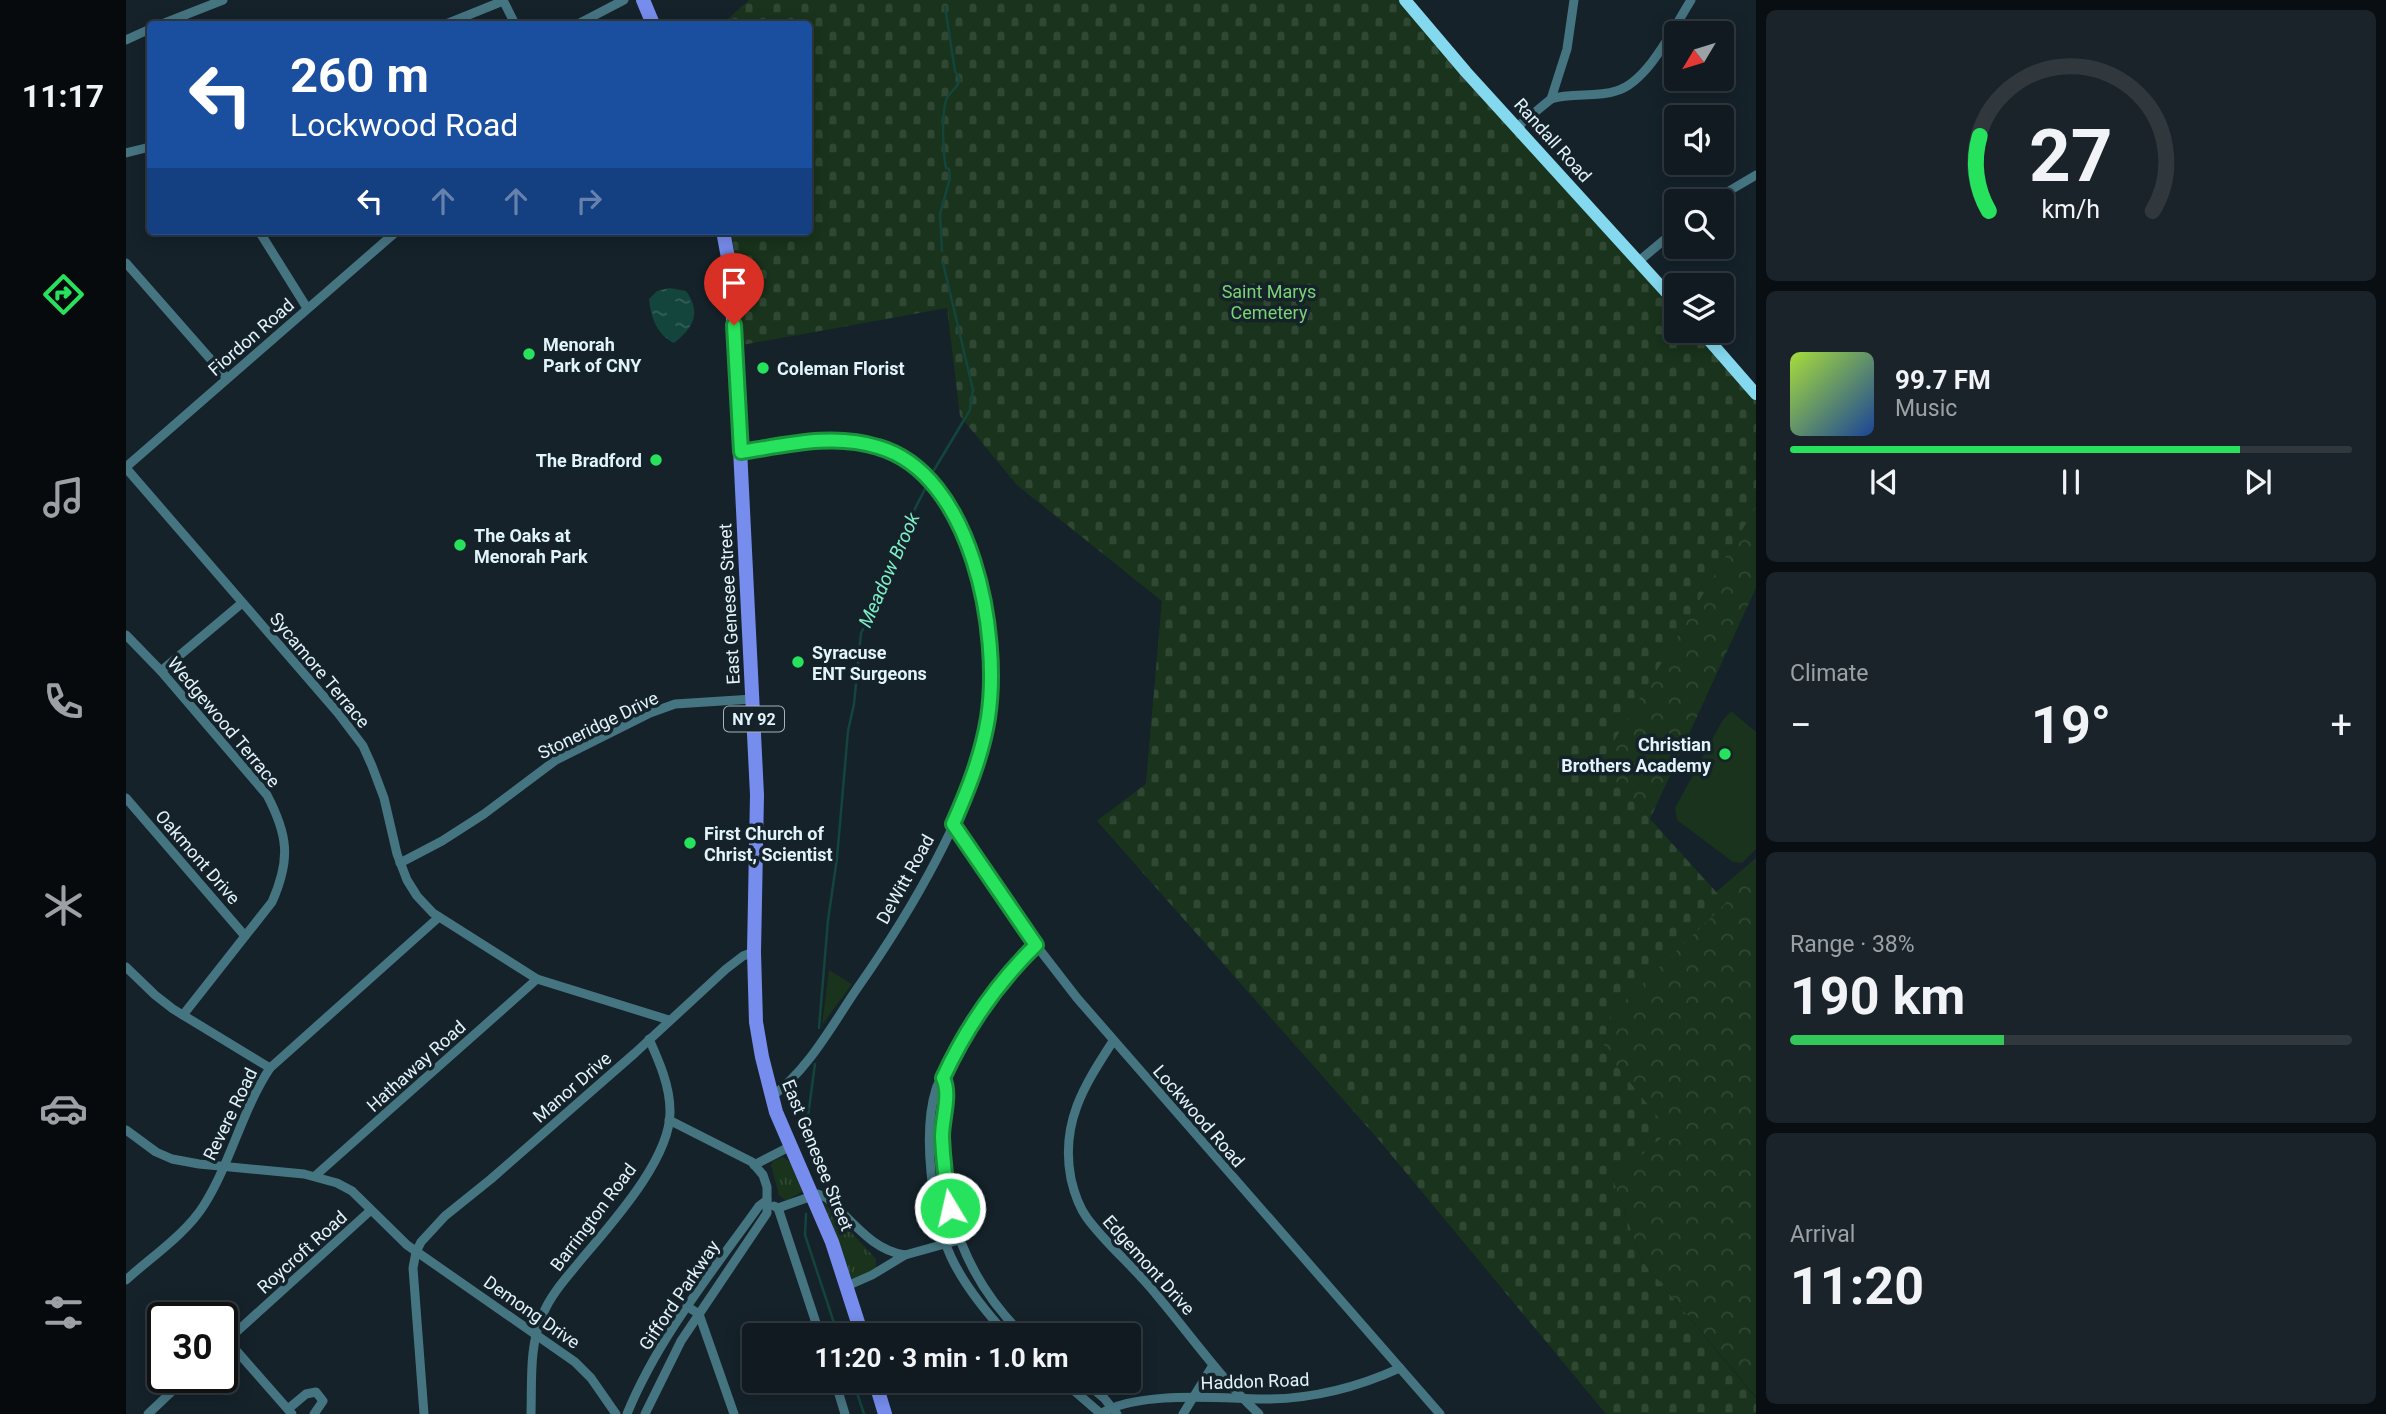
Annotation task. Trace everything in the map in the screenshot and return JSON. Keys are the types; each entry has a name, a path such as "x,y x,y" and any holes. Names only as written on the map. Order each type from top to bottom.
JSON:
{"main road":[{"path":"643,0 652,21"},
{"name":"East Genesee Street","path":"724,235 731,280 757,795 754,952 756,1022 771,1097 832,1242 858,1323"},
{"path":"879,1393 886,1414"}],"street":[{"path":"170,21 223,0"},
{"path":"584,21 624,0"},
{"name":"Randall Road","path":"1405,0 1664,289"},
{"path":"1517,127 1551,99 1567,49 1574,0"},
{"path":"1551,99 1601,94 1628,86 1641,76 1691,0"},
{"path":"453,21 503,1 513,21"},
{"path":"126,40 147,30"},
{"path":"126,153 147,148"},
{"path":"1732,189 1756,175"},
{"path":"261,235 307,309"},
{"name":"Fiordon Road","path":"126,468 389,235"},
{"path":"1639,261 1664,240"},
{"path":"127,266 227,377"},
{"path":"1711,343 1756,394"},
{"name":"DeWitt Road","path":"741,452 821,440 850,441 888,450 920,470 952,513 973,559 989,637 991,677 988,718 977,762 953,824 928,872 880,956 789,1084 771,1097"},
{"name":"Sycamore Terrace","path":"126,468 338,713 363,746 384,798 400,863 417,896 439,917 537,979 669,1020"},
{"path":"161,671 242,603"},
{"name":"Wedgewood Terrace","path":"126,635 256,780 278,816 286,844 281,883 272,901 183,1015"},
{"name":"Stoneridge Drive","path":"400,863 442,841 484,814 555,760 648,714 675,704 753,699"},
{"name":"Oakmont Drive","path":"126,798 245,936"},
{"name":"Lockwood Road","path":"953,824 1036,945 1113,1041 1440,1414"},
{"name":"Revere Road","path":"126,1280 202,1208 253,1098 270,1068 439,917"},
{"path":"996,1323 960,1273 945,1244 932,1181 929,1139 936,1086 943,1078 957,1047 1015,965 1036,945"},
{"name":"Manor Drive","path":"416,1252 429,1232 445,1216 491,1179 729,967 743,956 754,952"},
{"path":"126,967 155,995 183,1015 270,1068"},
{"name":"Hathaway Road","path":"315,1176 537,979"},
{"name":"Barrington Road","path":"531,1414 533,1345 535,1333 549,1302 644,1180 661,1148 669,1120 669,1102 661,1067 649,1039"},
{"name":"Edgemont Drive","path":"1113,1041 1089,1078 1076,1106 1067,1151 1072,1186 1086,1217 1102,1238 1150,1286 1213,1365 1259,1414"},
{"path":"943,1078 947,1086 942,1133 943,1166 959,1240 990,1296 1013,1323"},
{"path":"669,1120 754,1165 763,1175 767,1200 778,1208 816,1323"},
{"name":"Demong Drive","path":"126,1130 156,1152 172,1158 326,1178 352,1191 397,1237 416,1252 575,1362 591,1378 616,1414"},
{"path":"754,1165 790,1146"},
{"path":"778,1208 813,1195 827,1198 881,1248 905,1255"},
{"name":"Gifford Parkway","path":"628,1414 648,1370 688,1307 759,1206 767,1200"},
{"name":"Gifford Parkway","path":"645,1414 671,1359 767,1213 767,1200"},
{"name":"Roycroft Road","path":"238,1330 371,1210"},
{"path":"847,1286 905,1255 959,1240"},
{"path":"416,1252 413,1268 414,1291 424,1414"},
{"path":"688,1307 699,1314 733,1414"},
{"path":"238,1356 290,1412 306,1394 316,1392 323,1401 314,1414"},
{"name":"Haddon Road","path":"1183,1414 1213,1365"},
{"name":"Haddon Road","path":"1101,1414 1114,1411 1127,1402 1314,1395 1341,1389 1400,1368"},
{"path":"148,1414 170,1393"},
{"path":"839,1393 845,1414"},
{"path":"1077,1393 1101,1414"},
{"path":"1096,1393 1114,1411"}],"green space":[{"name":"Saint Marys Cemetery","path":"749,0 1405,0 1664,290 1664,343 1711,343 1756,394 1756,507 1600,764 1726,903 1610,1015 1603,1049 1669,1131 1613,1180 1642,1261 1756,1398 1756,1414 1606,1414 1378,1139 1097,821 1146,784 1162,601 1016,484 960,416 947,308 742,345 732,235 812,235 812,21 725,21"},
{"path":"1664,333 1664,343 1689,343 1756,407 1756,588 1650,819 1716,892 1756,858 1756,1397 1642,1261 1613,1180 1668,1131 1603,1049 1610,1015 1097,821 1146,784 1162,601 1016,484 1039,437"},
{"name":"Christian Brothers Academy","path":"1731,711 1756,732 1756,849 1742,863 1733,862 1677,820 1675,808 1722,721"},
{"path":"829,970 852,984 822,1025"},
{"path":"783,1157 790,1162 803,1191 786,1201 779,1195 771,1165 773,1161"},
{"path":"824,1203 876,1259 876,1269 854,1280 850,1276"}],"water":[{"path":"670,288 686,291 694,306 690,326 674,343 663,335 656,325 649,299 657,291"}],"waterway":[{"name":"Meadow Brook","path":"942,251 940,214 950,178 944,153 944,112 947,98 960,80 955,71 945,7"},
{"name":"Meadow Brook","path":"934,470 970,410 973,390 943,263"},
{"name":"Meadow Brook","path":"819,1028 848,731 854,704 861,633 878,601 900,538 925,489"},
{"name":"Meadow Brook","path":"806,1131 815,1064"},
{"name":"Meadow Brook","path":"806,1214 805,1235 834,1323"},
{"name":"Meadow Brook","path":"857,1393 864,1414"}],"place":[{"name":"Menorah Park of CNY","path":"529,354"},
{"name":"Coleman Florist","path":"763,368"},
{"name":"The Bradford","path":"656,460"},
{"name":"The Oaks at Menorah Park","path":"460,545"},
{"name":"Syracuse ENT Surgeons","path":"798,662"},
{"name":"Christian Brothers Academy","path":"1725,754"},
{"name":"First Church of Christ, Scientist","path":"690,843"}],"route":[{"path":"734,325 741,452 821,440 850,441 888,450 913,464 933,485 952,513 973,559 982,595 989,637 991,677 988,718 969,788 953,824 1036,945 1015,965 975,1018 957,1047 943,1078 947,1086 942,1133 943,1166 950,1208"}]}
